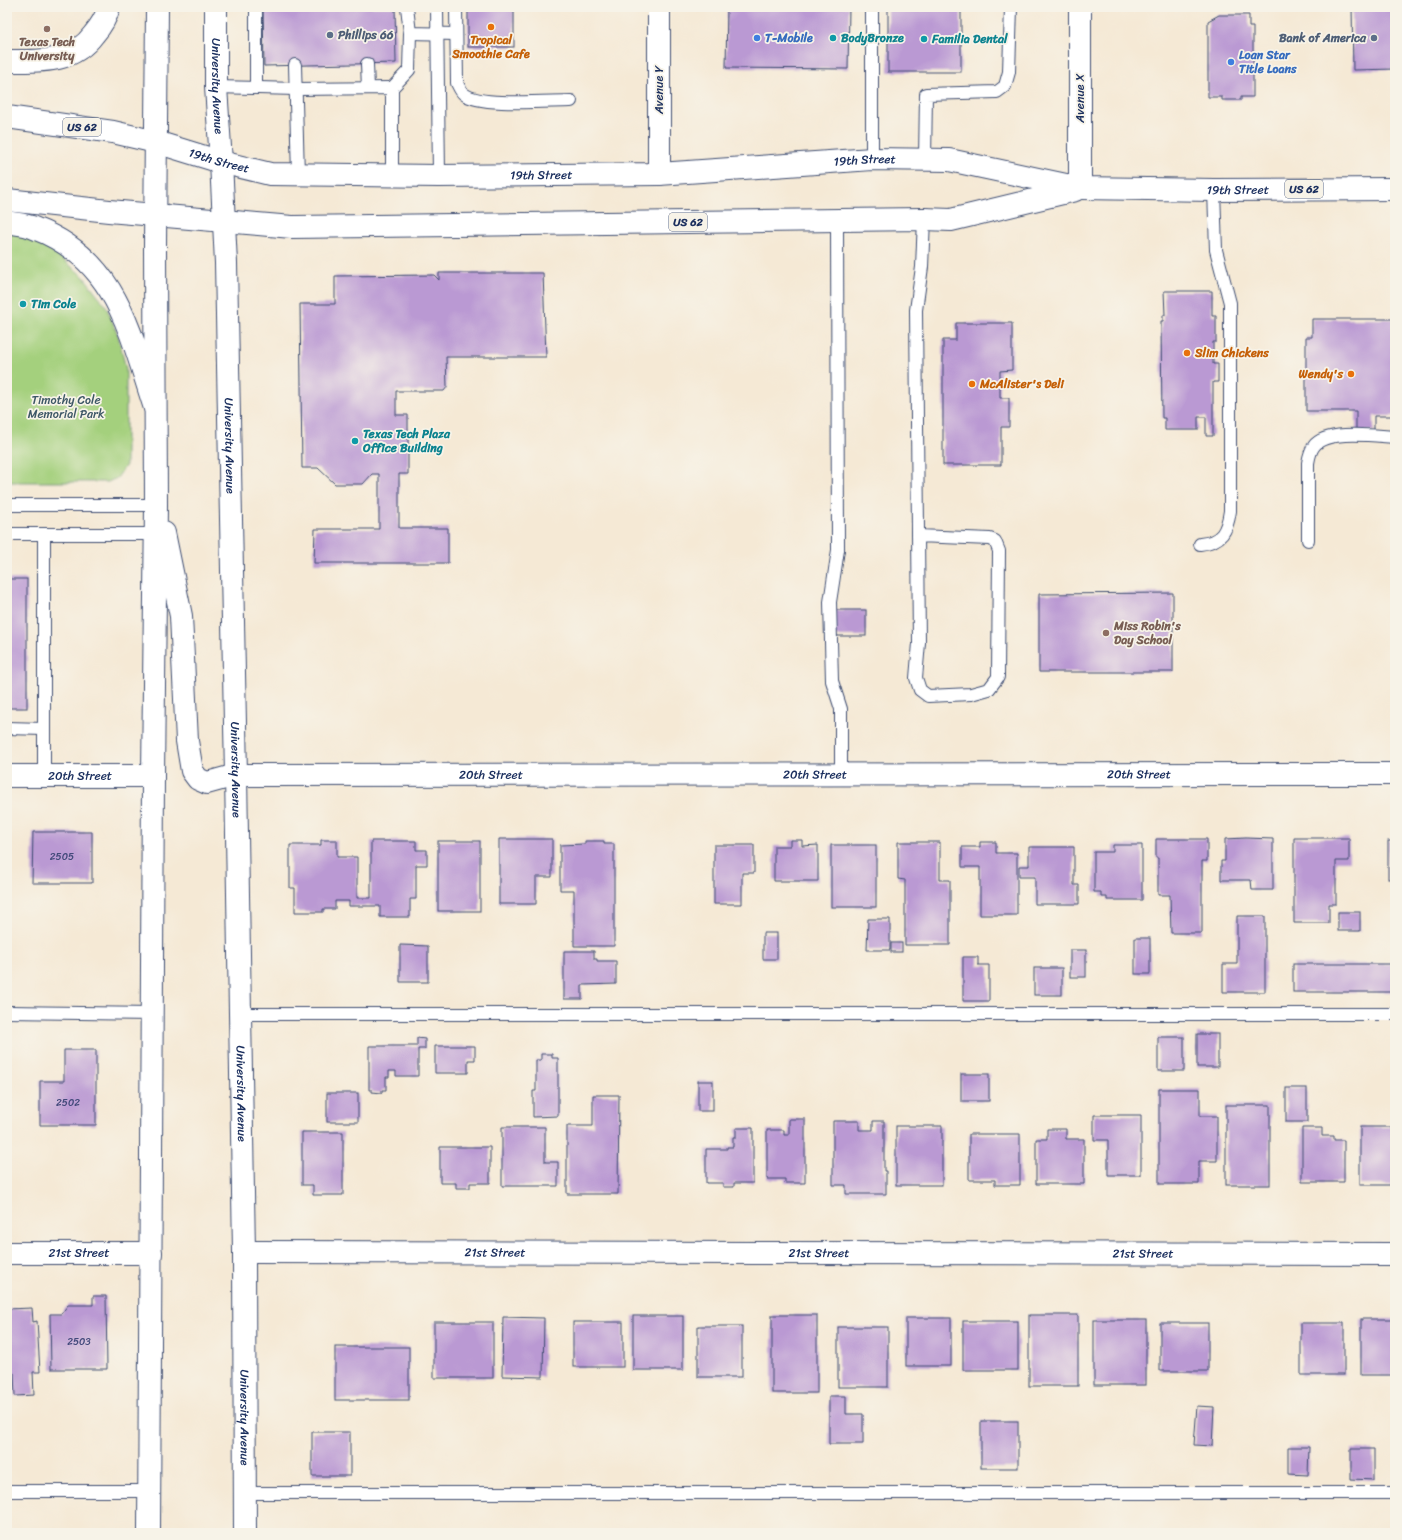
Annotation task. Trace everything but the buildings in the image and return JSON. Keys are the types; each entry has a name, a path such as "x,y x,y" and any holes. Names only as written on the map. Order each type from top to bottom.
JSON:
{"main road":[{"path":"7,61 50,60 71,55 85,46 92,38 103,23 109,7"},
{"path":"149,1533 156,498 155,215 157,7"},
{"name":"University Avenue","path":"216,7 216,87 222,162 226,263 236,775 244,1252 245,1533"},
{"name":"Avenue Y","path":"659,7 659,174"},
{"name":"Avenue X","path":"1080,7 1080,188"},
{"name":"19th Street","path":"7,117 104,130 156,142 222,162 270,174 392,176 659,174 872,159 949,160 1080,188 1214,190 1395,189"},
{"name":"19th Street","path":"7,200 224,222 292,227 924,219 950,220 1080,188"},
{"path":"7,222 33,227 67,244 86,258 111,290 127,322 155,408"},
{"name":"20th Street","path":"156,498 181,616 187,741 192,772 198,779 207,783 236,775 1395,774"},
{"name":"20th Street","path":"7,776 153,776"},
{"name":"21st Street","path":"244,1252 1395,1254"},
{"name":"21st Street","path":"7,1253 151,1253"}],"lane":[{"path":"256,7 256,88"},
{"path":"392,176 392,88 409,70 410,33 407,7"},
{"path":"437,7 439,176"},
{"path":"456,7 457,84 462,93 486,102 571,101"},
{"path":"872,7 872,159"},
{"path":"925,160 926,94 997,92 1006,86 1009,72 1011,7"},
{"path":"410,33 456,34"},
{"path":"367,64 368,88"},
{"path":"295,65 298,174"},
{"path":"216,87 296,89 392,88"},
{"path":"1200,544 1210,543 1221,537 1228,524 1230,511 1230,303 1216,250 1214,190"},
{"path":"918,536 990,539 995,541 1000,551 998,677 989,689 971,694 928,696 920,690 916,678 919,643 918,536 916,310 922,267 924,219"},
{"path":"837,220 838,550 830,602 832,681 842,709 842,774"},
{"path":"1308,540 1308,463 1310,453 1315,445 1332,436 1395,437"},
{"path":"7,505 156,498"},
{"path":"7,534 155,534"},
{"path":"44,534 44,776"},
{"path":"7,728 44,729"},
{"path":"7,1012 152,1014"},
{"path":"240,1014 1395,1014"},
{"path":"7,1491 150,1491"},
{"path":"245,1493 1395,1493"}],"green space":[{"name":"Timothy Cole Memorial Park","path":"7,231 25,235 55,253 84,277 106,306 118,335 126,369 126,465 117,478 108,482 7,482"}],"place":[{"name":"Tropical Smoothie Cafe","path":"491,27"},
{"name":"Texas Tech University","path":"47,29"},
{"name":"Phillips 66","path":"330,35"},
{"name":"T-Mobile","path":"757,38"},
{"name":"BodyBronze","path":"833,38"},
{"name":"Bank of America","path":"1374,38"},
{"name":"Familia Dental","path":"924,39"},
{"name":"Loan Star Title Loans","path":"1231,62"},
{"name":"Tim Cole","path":"23,304"},
{"name":"Slim Chickens","path":"1187,353"},
{"name":"Wendy's","path":"1351,374"},
{"name":"McAlister's Deli","path":"972,384"},
{"name":"Texas Tech Plaza Office Building","path":"355,441"},
{"name":"Miss Robin's Day School","path":"1106,633"}]}
